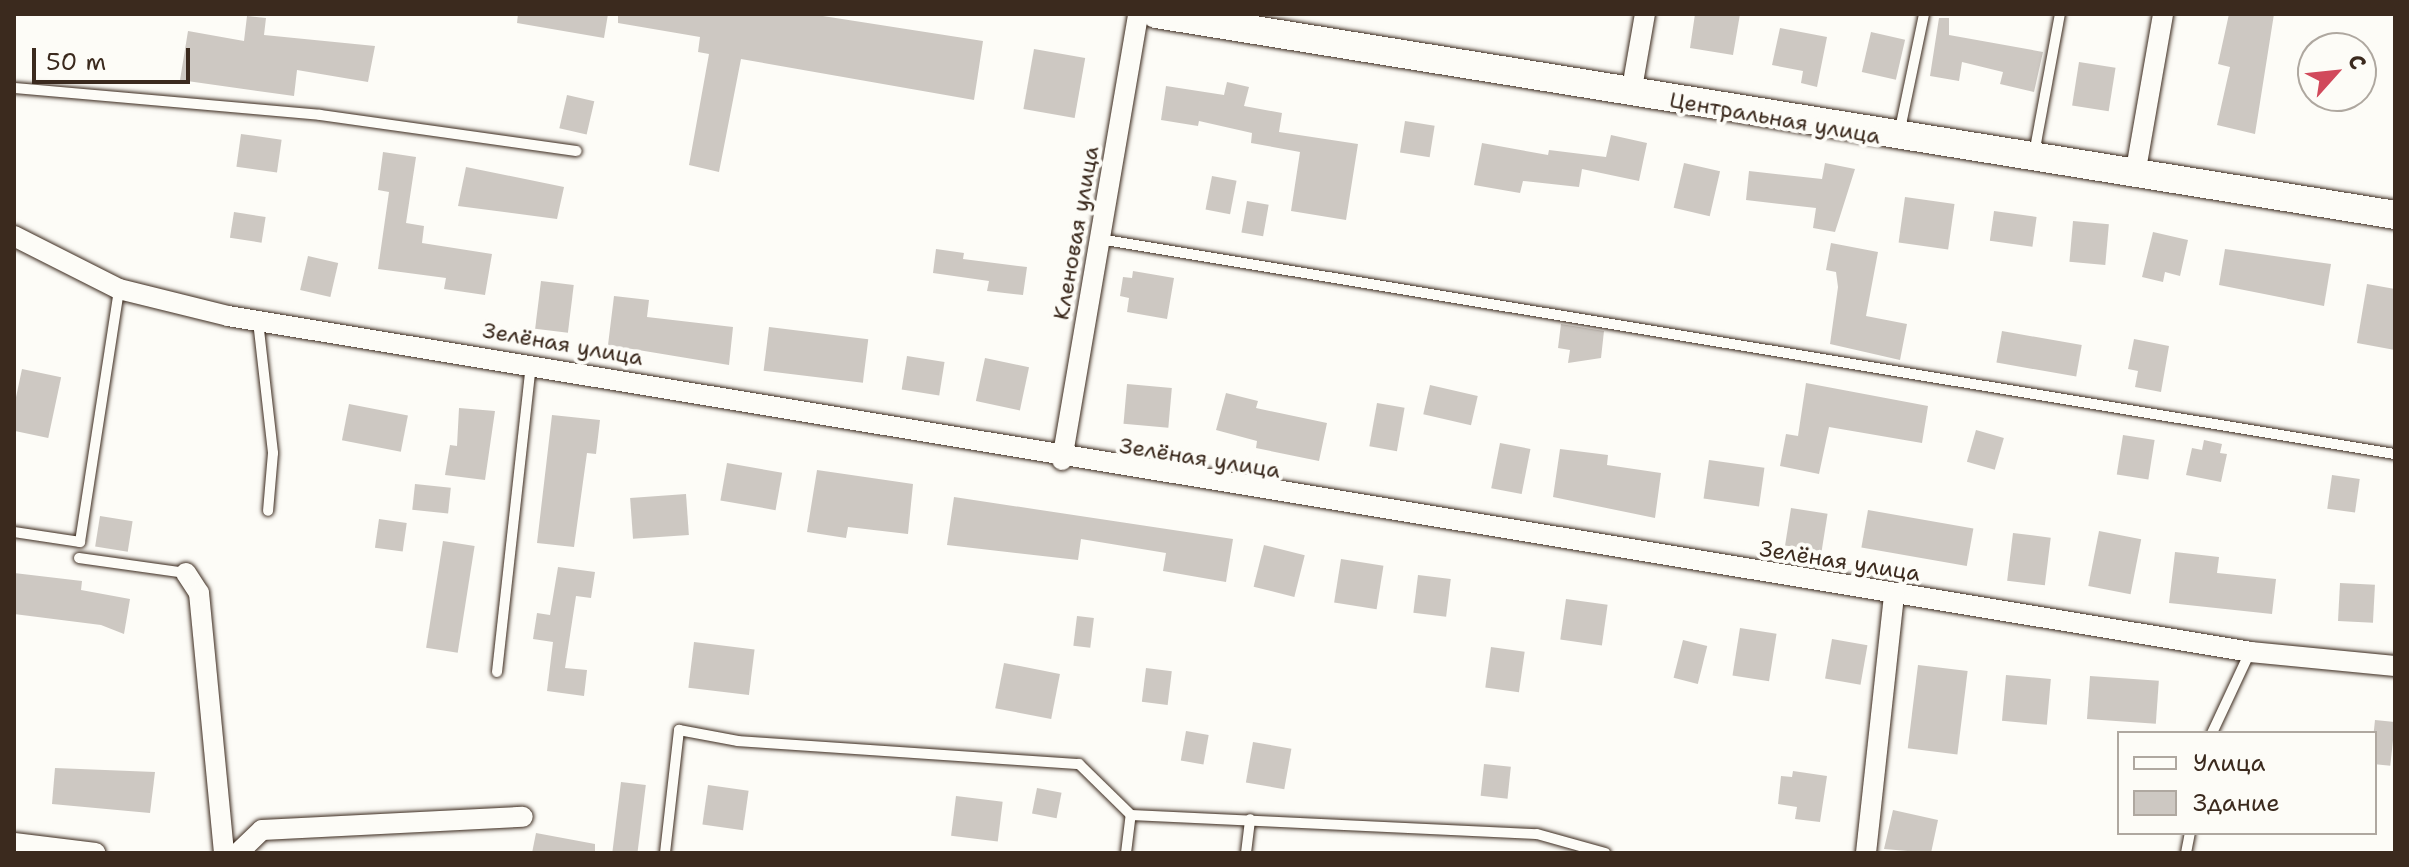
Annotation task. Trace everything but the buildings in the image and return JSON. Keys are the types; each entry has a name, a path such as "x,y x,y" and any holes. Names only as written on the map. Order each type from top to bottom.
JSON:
{"street":[{"name":"Кленовая улица","path":"1062,460 1138,14"},
{"name":"Центральная улица","path":"1156,14 1898,138 2395,215"},
{"path":"1631,94 1645,14"},
{"path":"2135,175 2163,14"},
{"name":"Зелёная улица","path":"14,236 119,289 258,321 531,362 1062,460 1894,595 2250,652 2395,666"},
{"path":"186,573 199,593 224,853"},
{"path":"1866,853 1894,595"},
{"path":"238,853 262,830 523,817"},
{"path":"14,843 95,853"}],"lane":[{"path":"1898,138 1924,14"},
{"path":"2033,158 2060,14"},
{"path":"14,88 320,115 576,151"},
{"path":"1099,239 2395,454"},
{"path":"14,532 80,542 119,289"},
{"path":"258,321 273,453 268,511"},
{"path":"497,672 531,362"},
{"path":"79,558 186,573"},
{"path":"2213,731 2250,652"},
{"path":"665,853 679,730 738,741 1079,764 1131,815 1250,819 1570,840 1605,853"},
{"path":"1126,853 1131,815"},
{"path":"1246,853 1250,819"},
{"path":"1568,853 1570,840"}]}
